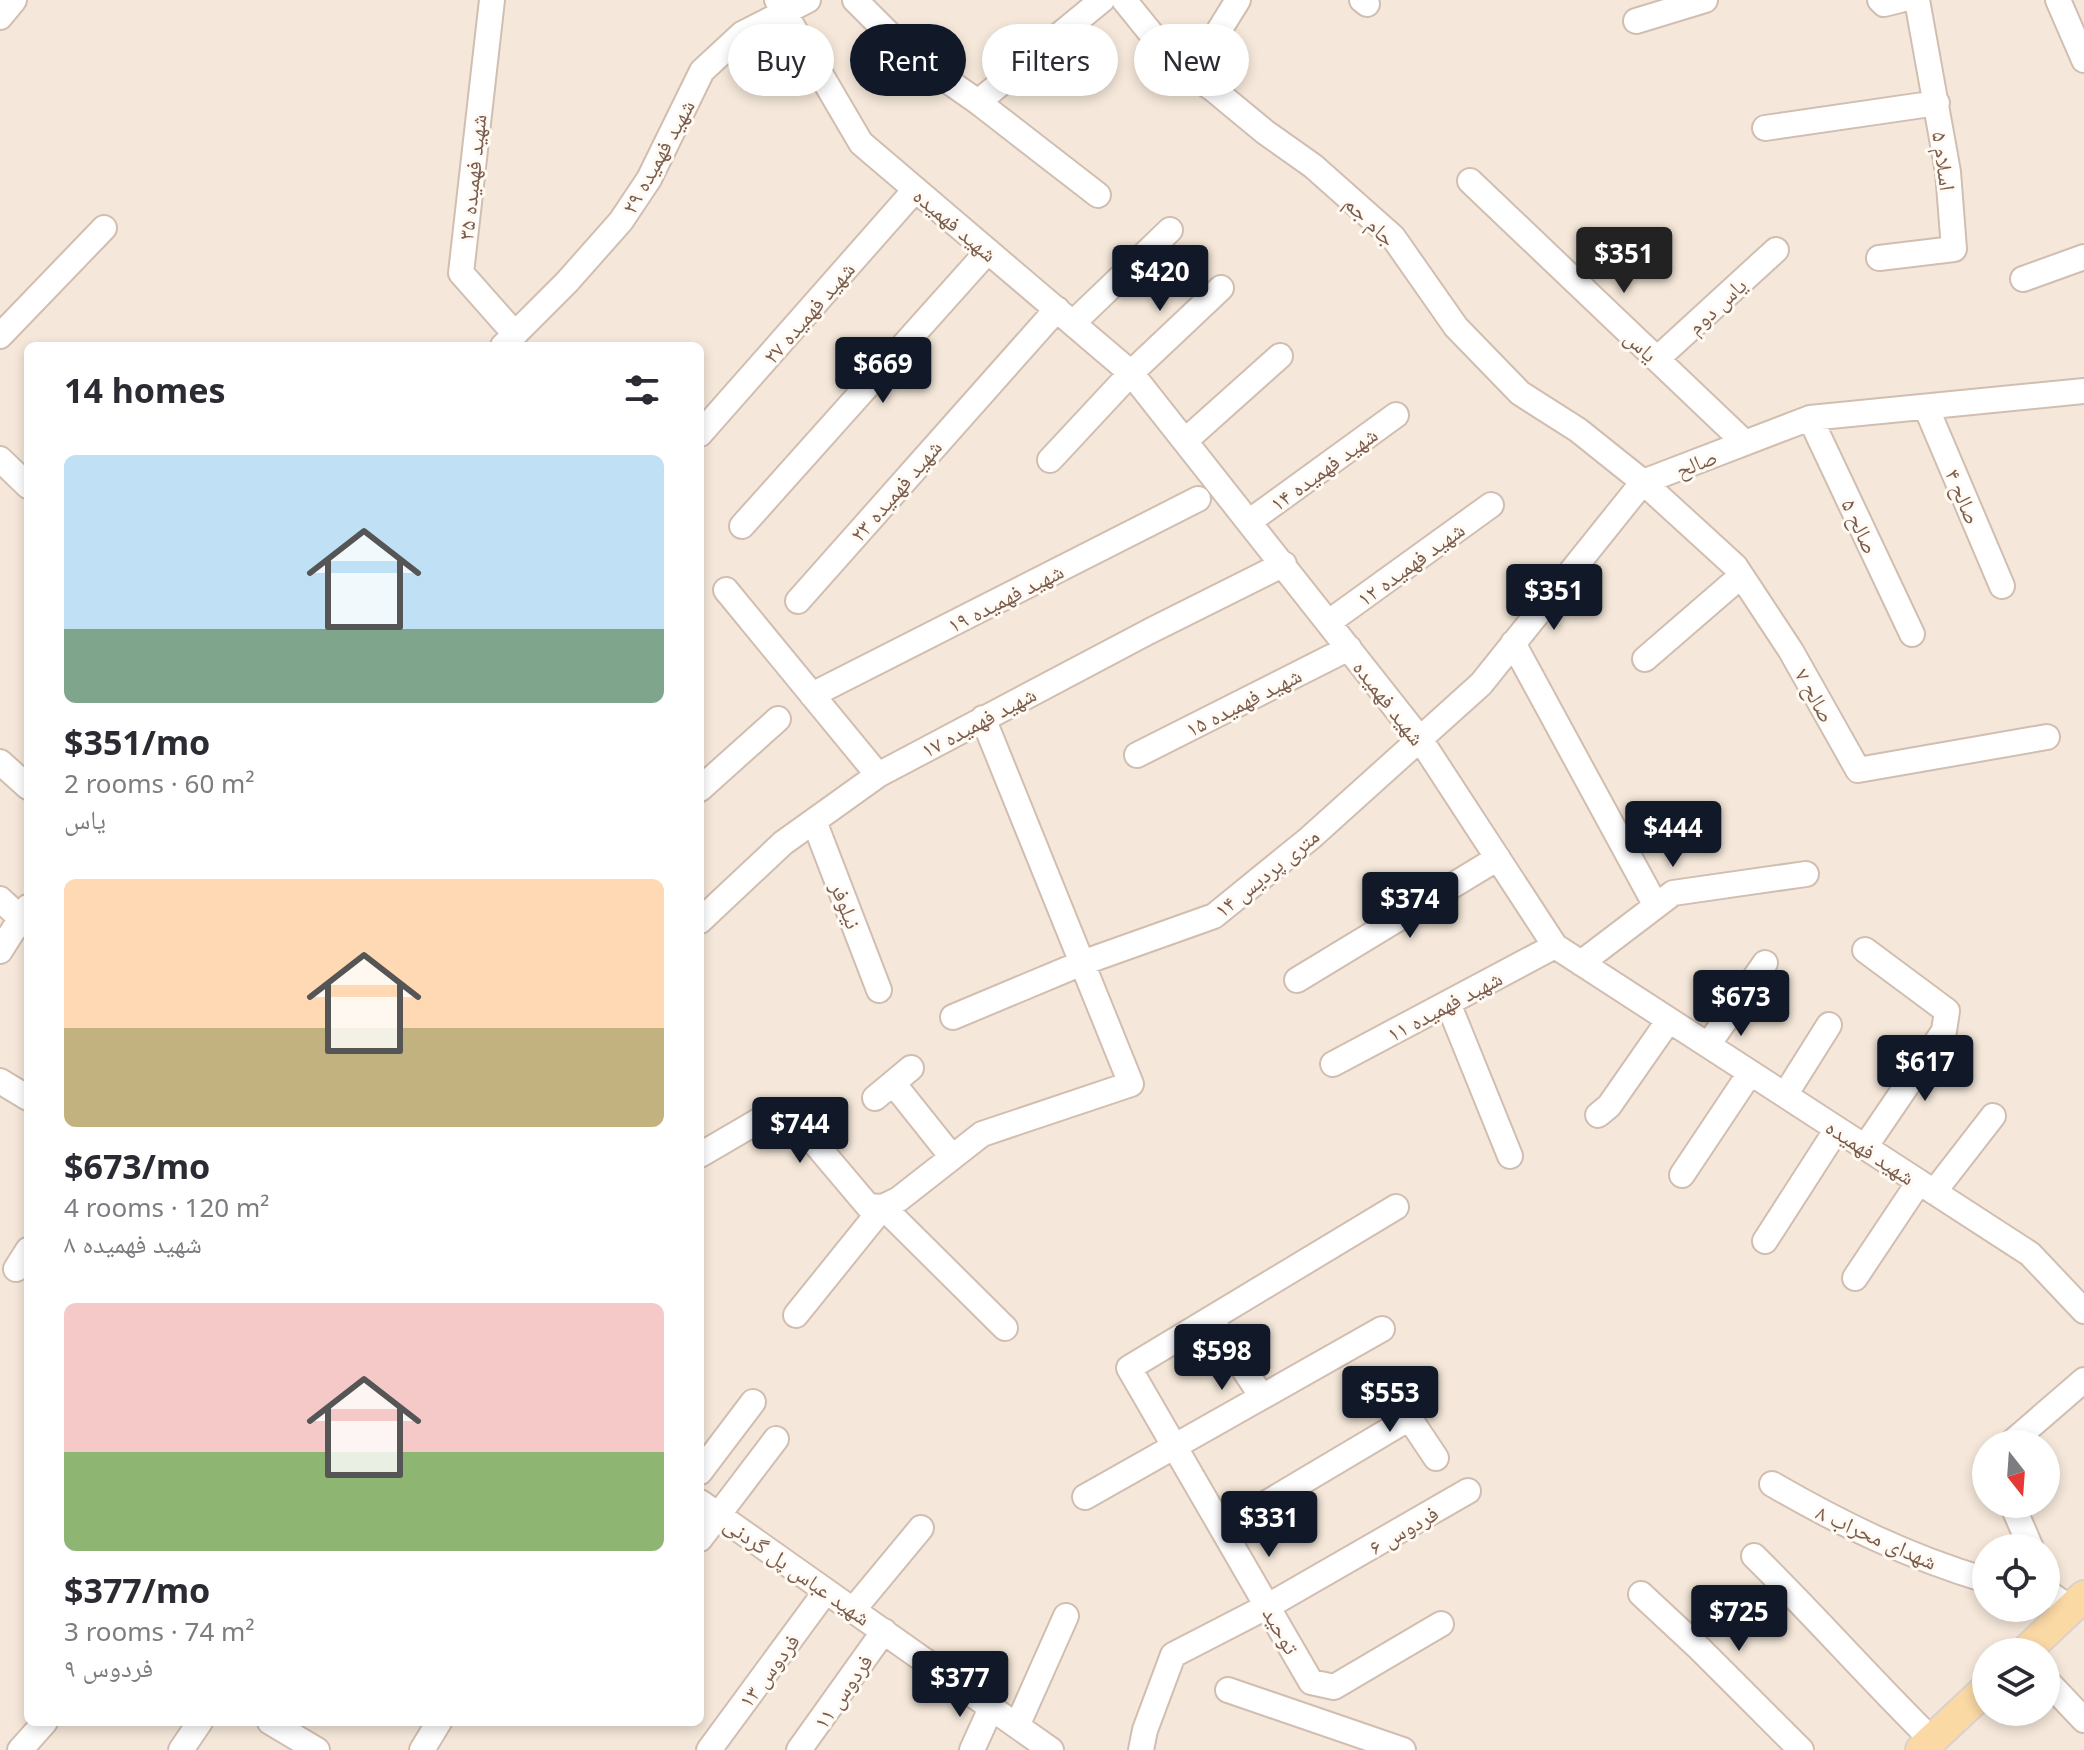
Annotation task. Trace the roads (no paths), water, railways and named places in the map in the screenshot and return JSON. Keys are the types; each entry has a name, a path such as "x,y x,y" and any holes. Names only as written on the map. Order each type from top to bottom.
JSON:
{"main road":[{"path":"2040,1638 2078,1603"},
{"path":"1927,1745 1972,1702"}],"street":[{"path":"0,17 14,0"},
{"name":"شهید فهمیده ۳۵","path":"492,0 461,273 509,340"},
{"name":"شهید فهمیده ۲۹","path":"509,340 567,282 621,221 649,179 702,71 742,34 780,6 808,0"},
{"path":"855,0 908,53 978,102 1098,195"},
{"path":"978,102 1102,0"},
{"name":"جام جم","path":"1124,0 1143,24"},
{"path":"1223,24 1238,0"},
{"path":"1636,21 1705,0"},
{"path":"1880,0 1884,4 1900,0"},
{"name":"اسلام ۵","path":"1879,258 1954,249 1948,172 1917,0"},
{"path":"2058,0 2084,60"},
{"name":"شهید فهمیده","path":"780,6 861,143 1131,373 1420,739 1555,946 2030,1254 2084,1311"},
{"name":"جام جم","path":"1221,96 1313,166 1393,237 1456,327 1520,393 1578,430 1643,482"},
{"path":"1765,128 1937,103"},
{"name":"یاس","path":"1470,181 1745,443"},
{"name":"شهید فهمیده ۲۷","path":"704,429 915,190"},
{"path":"0,336 104,228"},
{"name":"شهید فهمیده ۲۳","path":"798,601 1065,316 1170,230"},
{"name":"یاس دوم","path":"1657,359 1776,250"},
{"path":"742,526 988,251"},
{"path":"2023,279 2084,257"},
{"path":"1050,460 1131,373 1221,288"},
{"path":"1186,440 1280,356"},
{"name":"صالح","path":"1643,482 1810,418 2084,391"},
{"name":"صالح ۴","path":"1926,407 2002,586"},
{"name":"شهید فهمیده ۱۴","path":"1250,521 1396,415"},
{"name":"صالح ۵","path":"1810,418 1912,634"},
{"path":"0,459 24,482"},
{"path":"1420,739 1481,684 1643,482"},
{"name":"صالح ۷","path":"1643,482 1735,566 1791,651 1858,770 2047,737"},
{"name":"شهید فهمیده ۱۹","path":"812,695 1198,499"},
{"name":"شهید فهمیده ۱۲","path":"1329,622 1491,505"},
{"name":"شهید فهمیده ۱۷","path":"704,908 783,843 878,775 1284,564"},
{"path":"1645,659 1741,576"},
{"path":"726,590 878,775"},
{"path":"1513,643 1656,906"},
{"name":"شهید فهمیده ۱۵","path":"1137,755 1349,648"},
{"path":"796,1315 883,1207 899,1199 982,1134 1131,1084 983,718"},
{"path":"704,785 778,719"},
{"name":"۱۴ متری پردیس","path":"953,1017 1082,963 1214,916 1310,838 1420,739"},
{"path":"0,762 24,783"},
{"name":"نیلوفر","path":"814,821 879,990"},
{"path":"1297,980 1498,858"},
{"path":"1581,963 1673,893 1806,874"},
{"path":"0,899 24,916"},
{"path":"0,951 24,918"},
{"name":"شهید فهمیده ۱۱","path":"1333,1064 1555,946"},
{"path":"1865,950 1947,1011 1944,1031 1865,1147"},
{"path":"1708,1045 1765,963"},
{"path":"1448,1003 1510,1156"},
{"path":"1598,1115 1609,1106 1669,1020"},
{"path":"1785,1095 1829,1025"},
{"path":"1682,1175 1750,1073"},
{"path":"0,1081 24,1096"},
{"path":"893,1083 952,1157"},
{"path":"704,1153 765,1117 781,1113 797,1122 868,1206 883,1207 1005,1328"},
{"path":"1855,1278 1927,1187 1993,1116"},
{"path":"1765,1241 1837,1129"},
{"path":"1262,1397 1211,1319 1396,1207"},
{"name":"توحید","path":"1211,1319 1129,1368 1311,1682 1334,1687 1441,1624"},
{"path":"1085,1497 1382,1329"},
{"path":"2025,1430 2084,1380"},
{"path":"1386,1383 1436,1458"},
{"path":"704,1467 753,1402"},
{"path":"1223,1529 1408,1419"},
{"path":"710,1508 776,1439"},
{"name":"شهدای محراب ۸","path":"1772,1484 1895,1549 1972,1575"},
{"name":"فردوس ۶","path":"1141,1750 1145,1730 1173,1655 1268,1606 1468,1491"},
{"name":"شهید عباس پل گردنی","path":"710,1508 1051,1750"},
{"path":"853,1610 921,1528"},
{"path":"1754,1556 1821,1621 1927,1745"},
{"name":"فردوس ۱۳","path":"709,1750 826,1591"},
{"path":"1641,1594 1801,1750"},
{"path":"1017,1726 1066,1616"},
{"name":"فردوس ۱۱","path":"799,1750 884,1631"},
{"path":"1228,1690 1403,1750"},
{"path":"2060,1695 2084,1720"},
{"path":"972,1750 991,1708"},
{"path":"20,1750 41,1726"},
{"path":"181,1750 197,1726"},
{"path":"277,1726 303,1740"},
{"path":"422,1750 437,1726"}]}
